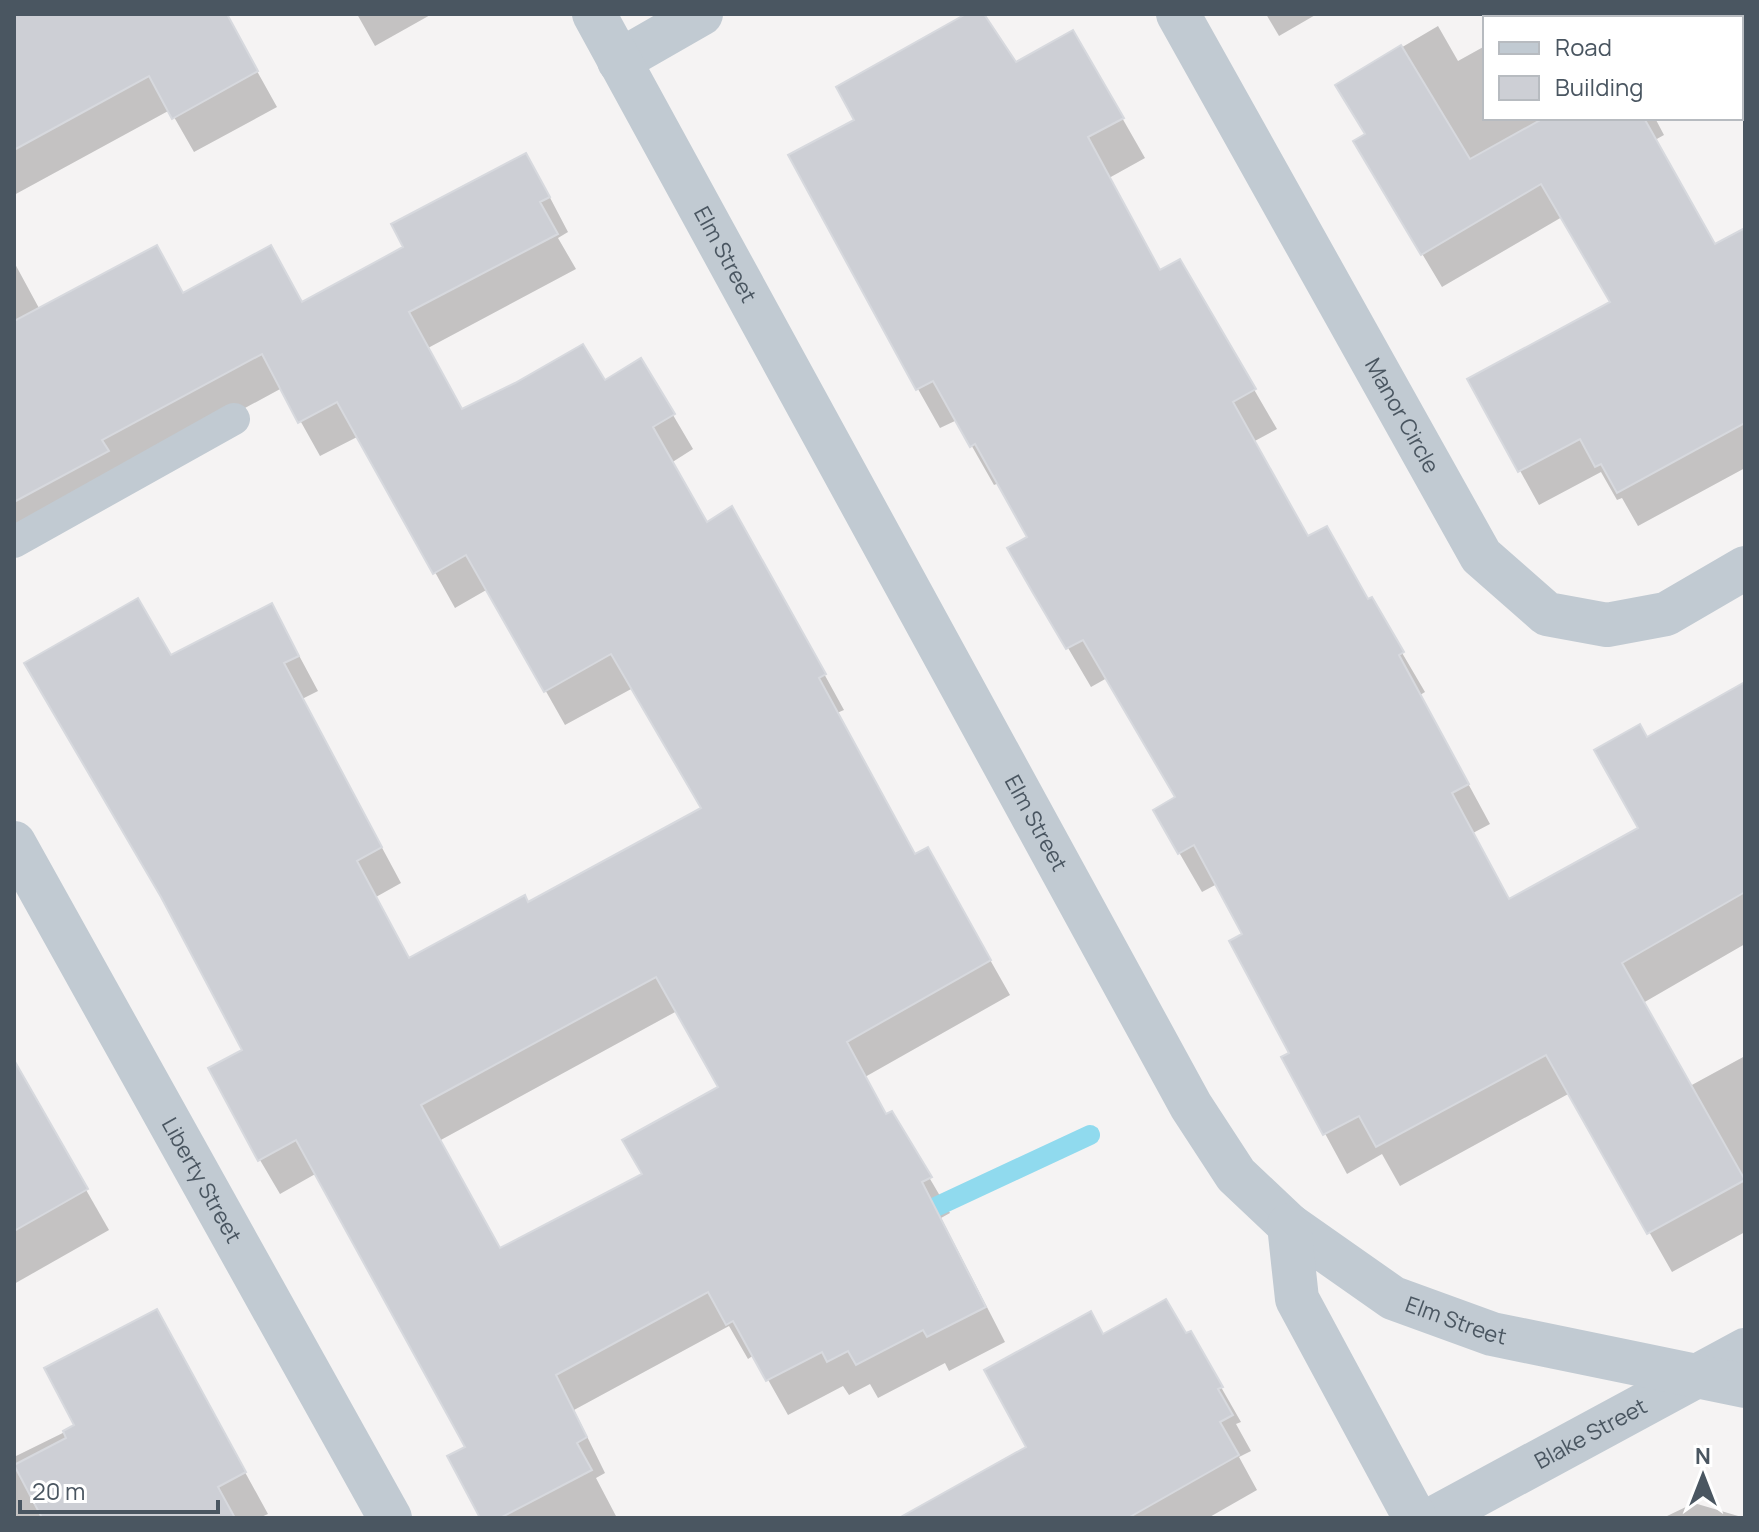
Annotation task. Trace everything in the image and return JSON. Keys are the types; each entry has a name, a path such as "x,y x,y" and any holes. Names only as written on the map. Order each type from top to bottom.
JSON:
{"street":[{"name":"Elm Street","path":"594,14 1191,1106 1236,1175 1289,1225 1393,1298 1492,1334 1745,1386"},
{"path":"619,61 701,14"},
{"name":"Manor Circle","path":"1178,14 1481,556 1547,614 1607,625 1666,614 1745,568"},
{"name":"Liberty Street","path":"14,843 390,1518"},
{"path":"1289,1225 1297,1299 1415,1518"},
{"name":"Blake Street","path":"1434,1518 1745,1350"}],"lane":[{"path":"14,542 234,419"}],"building":[{"path":"14,14 227,14 258,71 172,119 149,76 14,150"},
{"path":"966,14 984,14 1016,62 1073,30 1124,118 1088,137 1160,270 1180,259 1256,389 1233,402 1308,536 1327,526 1368,599 1372,597 1404,652 1399,655 1469,784 1452,793 1509,899 1638,828 1594,750 1640,724 1647,737 1745,682 1745,892 1622,963 1745,1180 1647,1234 1546,1055 1376,1147 1359,1116 1323,1135 1281,1057 1289,1053 1229,941 1242,934 1194,845 1178,854 1153,810 1175,797 1083,640 1066,649 1007,548 1027,537 975,444 970,447 933,381 916,390 788,155 854,120 836,87"},
{"path":"1401,45 1470,159 1540,120 1645,120 1715,244 1745,228 1745,423 1617,493 1601,464 1595,467 1580,439 1518,472 1467,379 1610,302 1541,184 1421,255 1353,141 1365,134 1335,85"},
{"path":"526,153 550,197 540,202 558,234 409,312 462,409 583,344 605,380 641,358 675,414 653,427 707,522 732,506 826,674 819,678 915,854 928,847 991,960 847,1042 886,1114 892,1111 932,1177 922,1182 986,1307 927,1337 923,1330 856,1365 848,1351 827,1362 822,1352 766,1381 733,1321 726,1325 708,1292 556,1375 587,1437 577,1443 592,1470 500,1518 480,1518 447,1456 465,1447 296,1140 258,1161 208,1068 242,1050 161,897 24,663 138,598 171,655 272,603 299,656 284,663 382,847 357,861 409,958 525,895 528,902 701,808 611,654 544,692 466,555 433,574 337,402 298,423 262,354 102,440 109,451 14,502 14,321 157,245 183,293 271,245 302,302 403,247 391,224","holes":["656,977 718,1087 622,1140 642,1174 500,1248 421,1105"]},
{"path":"14,1060 88,1189 14,1231"},
{"path":"1166,1299 1186,1333 1191,1331 1223,1387 1218,1389 1233,1415 1220,1422 1239,1455 1128,1518 899,1518 1026,1447 984,1370 1091,1311 1103,1334"},
{"path":"157,1309 246,1472 218,1487 235,1518 42,1518 14,1465 66,1438 63,1431 74,1425 44,1368"}],"waterway":[{"path":"912,1218 1090,1135"}]}
